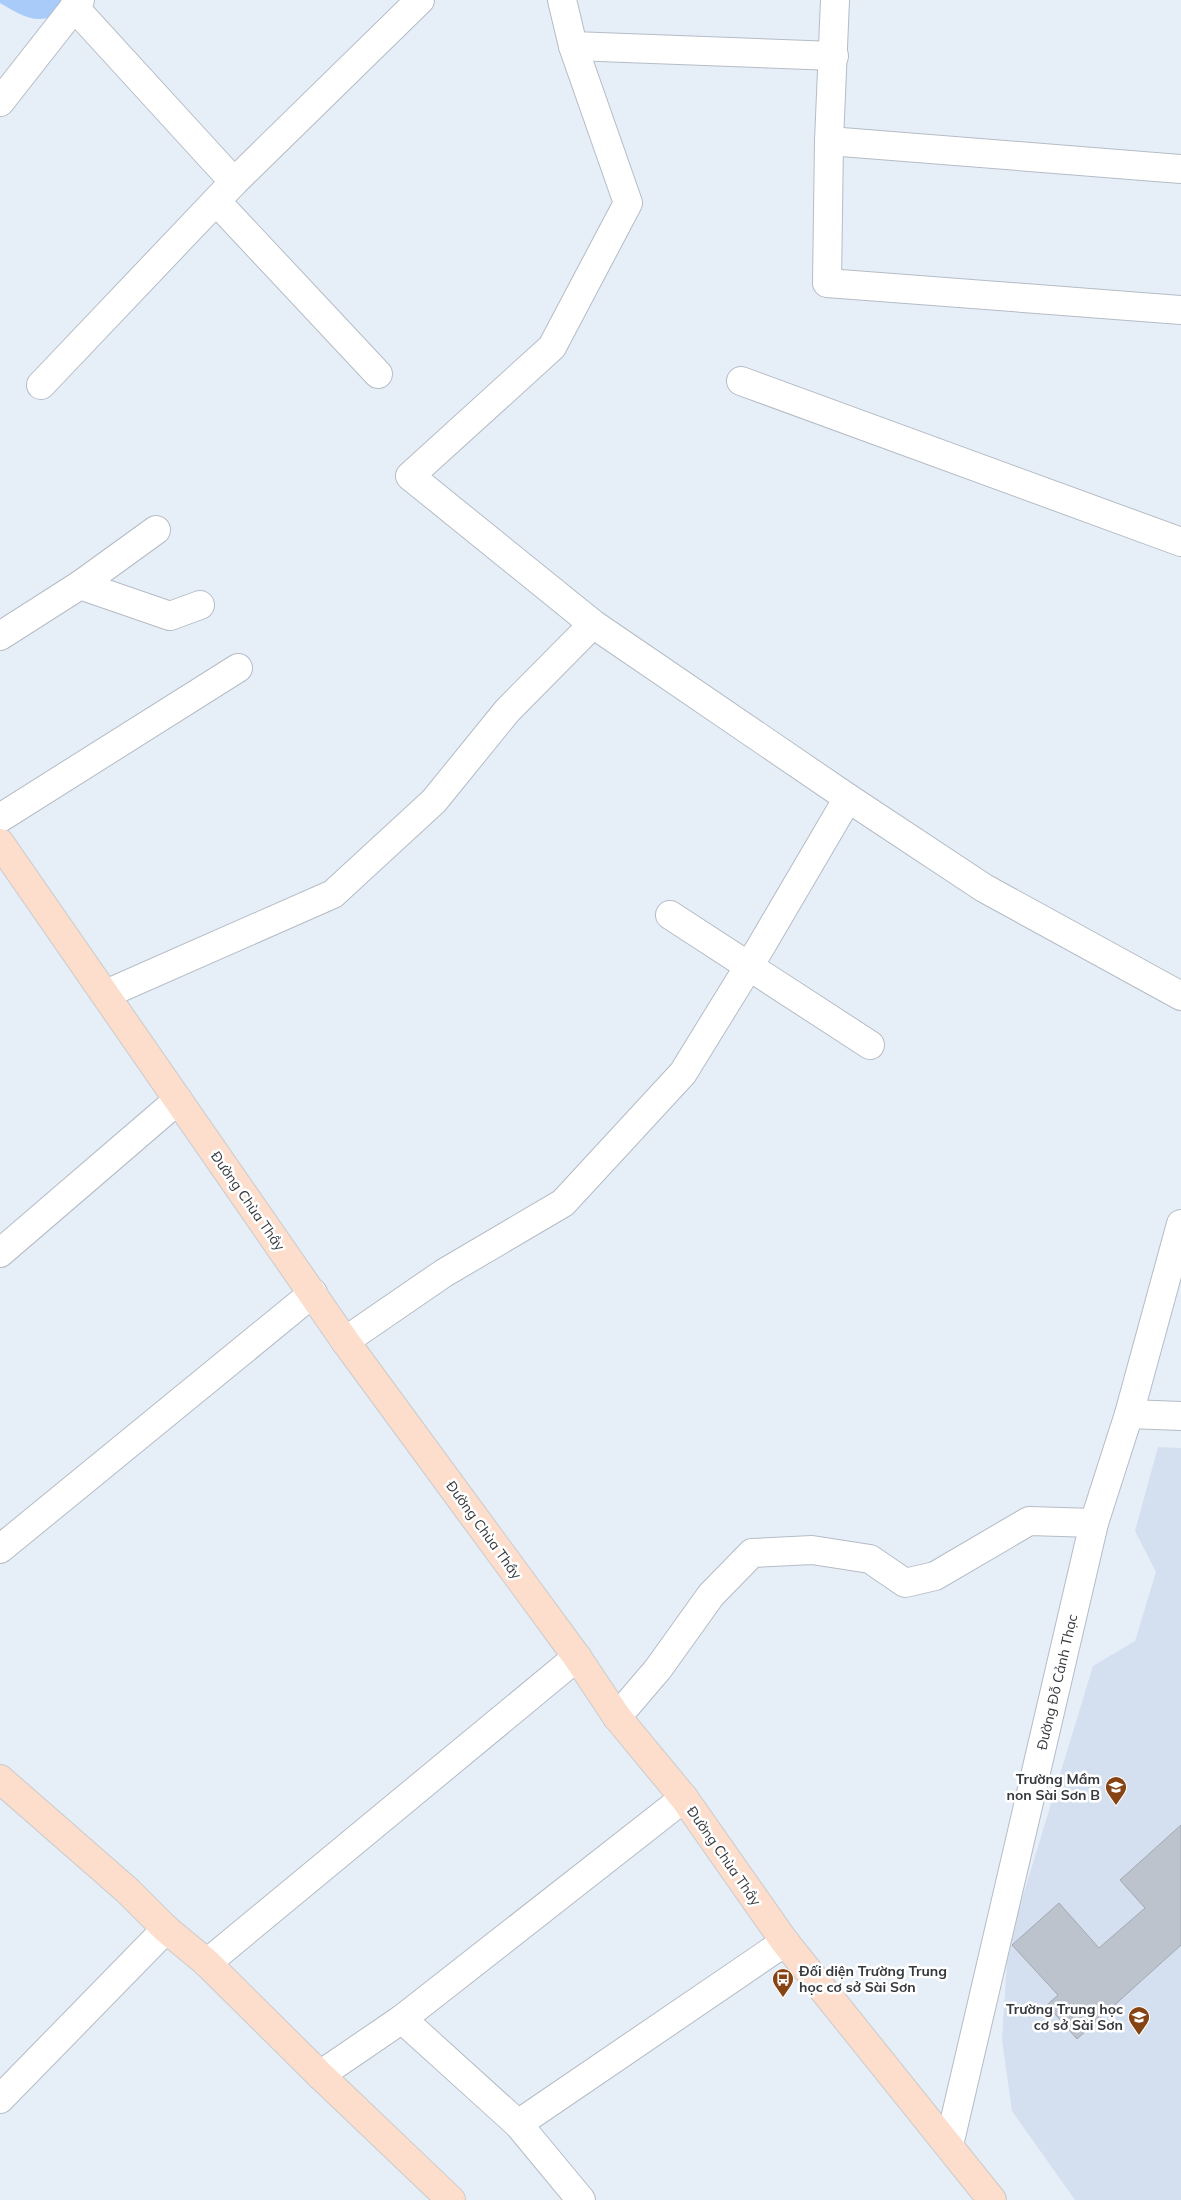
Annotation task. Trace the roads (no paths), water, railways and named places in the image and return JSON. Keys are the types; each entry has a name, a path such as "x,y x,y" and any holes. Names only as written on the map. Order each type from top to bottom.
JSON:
{"main road":[{"name":"Đường Chùa Thầy","path":"0,843 345,1341 577,1657 617,1717 684,1798 785,1942 992,2200"},
{"path":"0,1779 128,1891 166,1929 207,1963 320,2075 451,2200"}],"street":[{"path":"41,385 225,191 420,0"},
{"path":"562,0 572,46 628,204 552,347 410,476 593,624 848,798 984,888 1181,996"},
{"path":"835,0 829,141 827,283 1181,310"},
{"path":"0,102 77,3 225,191 378,374"},
{"path":"572,46 834,56"},
{"path":"829,141 1181,169"},
{"path":"741,381 1181,542"},
{"path":"0,636 80,585 156,530"},
{"path":"80,585 170,616 200,605"},
{"path":"106,994 333,894 434,801 507,711 593,624"},
{"path":"0,818 238,668"},
{"path":"345,1341 444,1273 563,1203 683,1073 848,798"},
{"path":"670,915 870,1045"},
{"path":"0,1253 178,1100"},
{"name":"Đường Đỗ Cảnh Thạc","path":"949,2145 1094,1523 1130,1414 1181,1224"},
{"path":"0,1549 313,1293"},
{"path":"1130,1414 1181,1416"},
{"path":"617,1717 658,1669 711,1595 752,1553 812,1550 870,1559 905,1583 935,1576 1029,1521 1094,1523"},
{"path":"207,1963 577,1657"},
{"path":"320,2075 402,2019 684,1798"},
{"path":"0,2099 166,1929"},
{"path":"518,2124 785,1942"},
{"path":"402,2019 518,2124 581,2200"}],"water":[{"path":"0,0 69,0 59,11 48,18 34,19 0,3"}],"place":[{"name":"Trường Mầm non Sài Sơn B","path":"1116,1806"},
{"name":"Đối diện Trường Trung học cơ sở Sài Sơn","path":"783,1998"},
{"name":"Trường Trung học cơ sở Sài Sơn","path":"1139,2036"}]}
